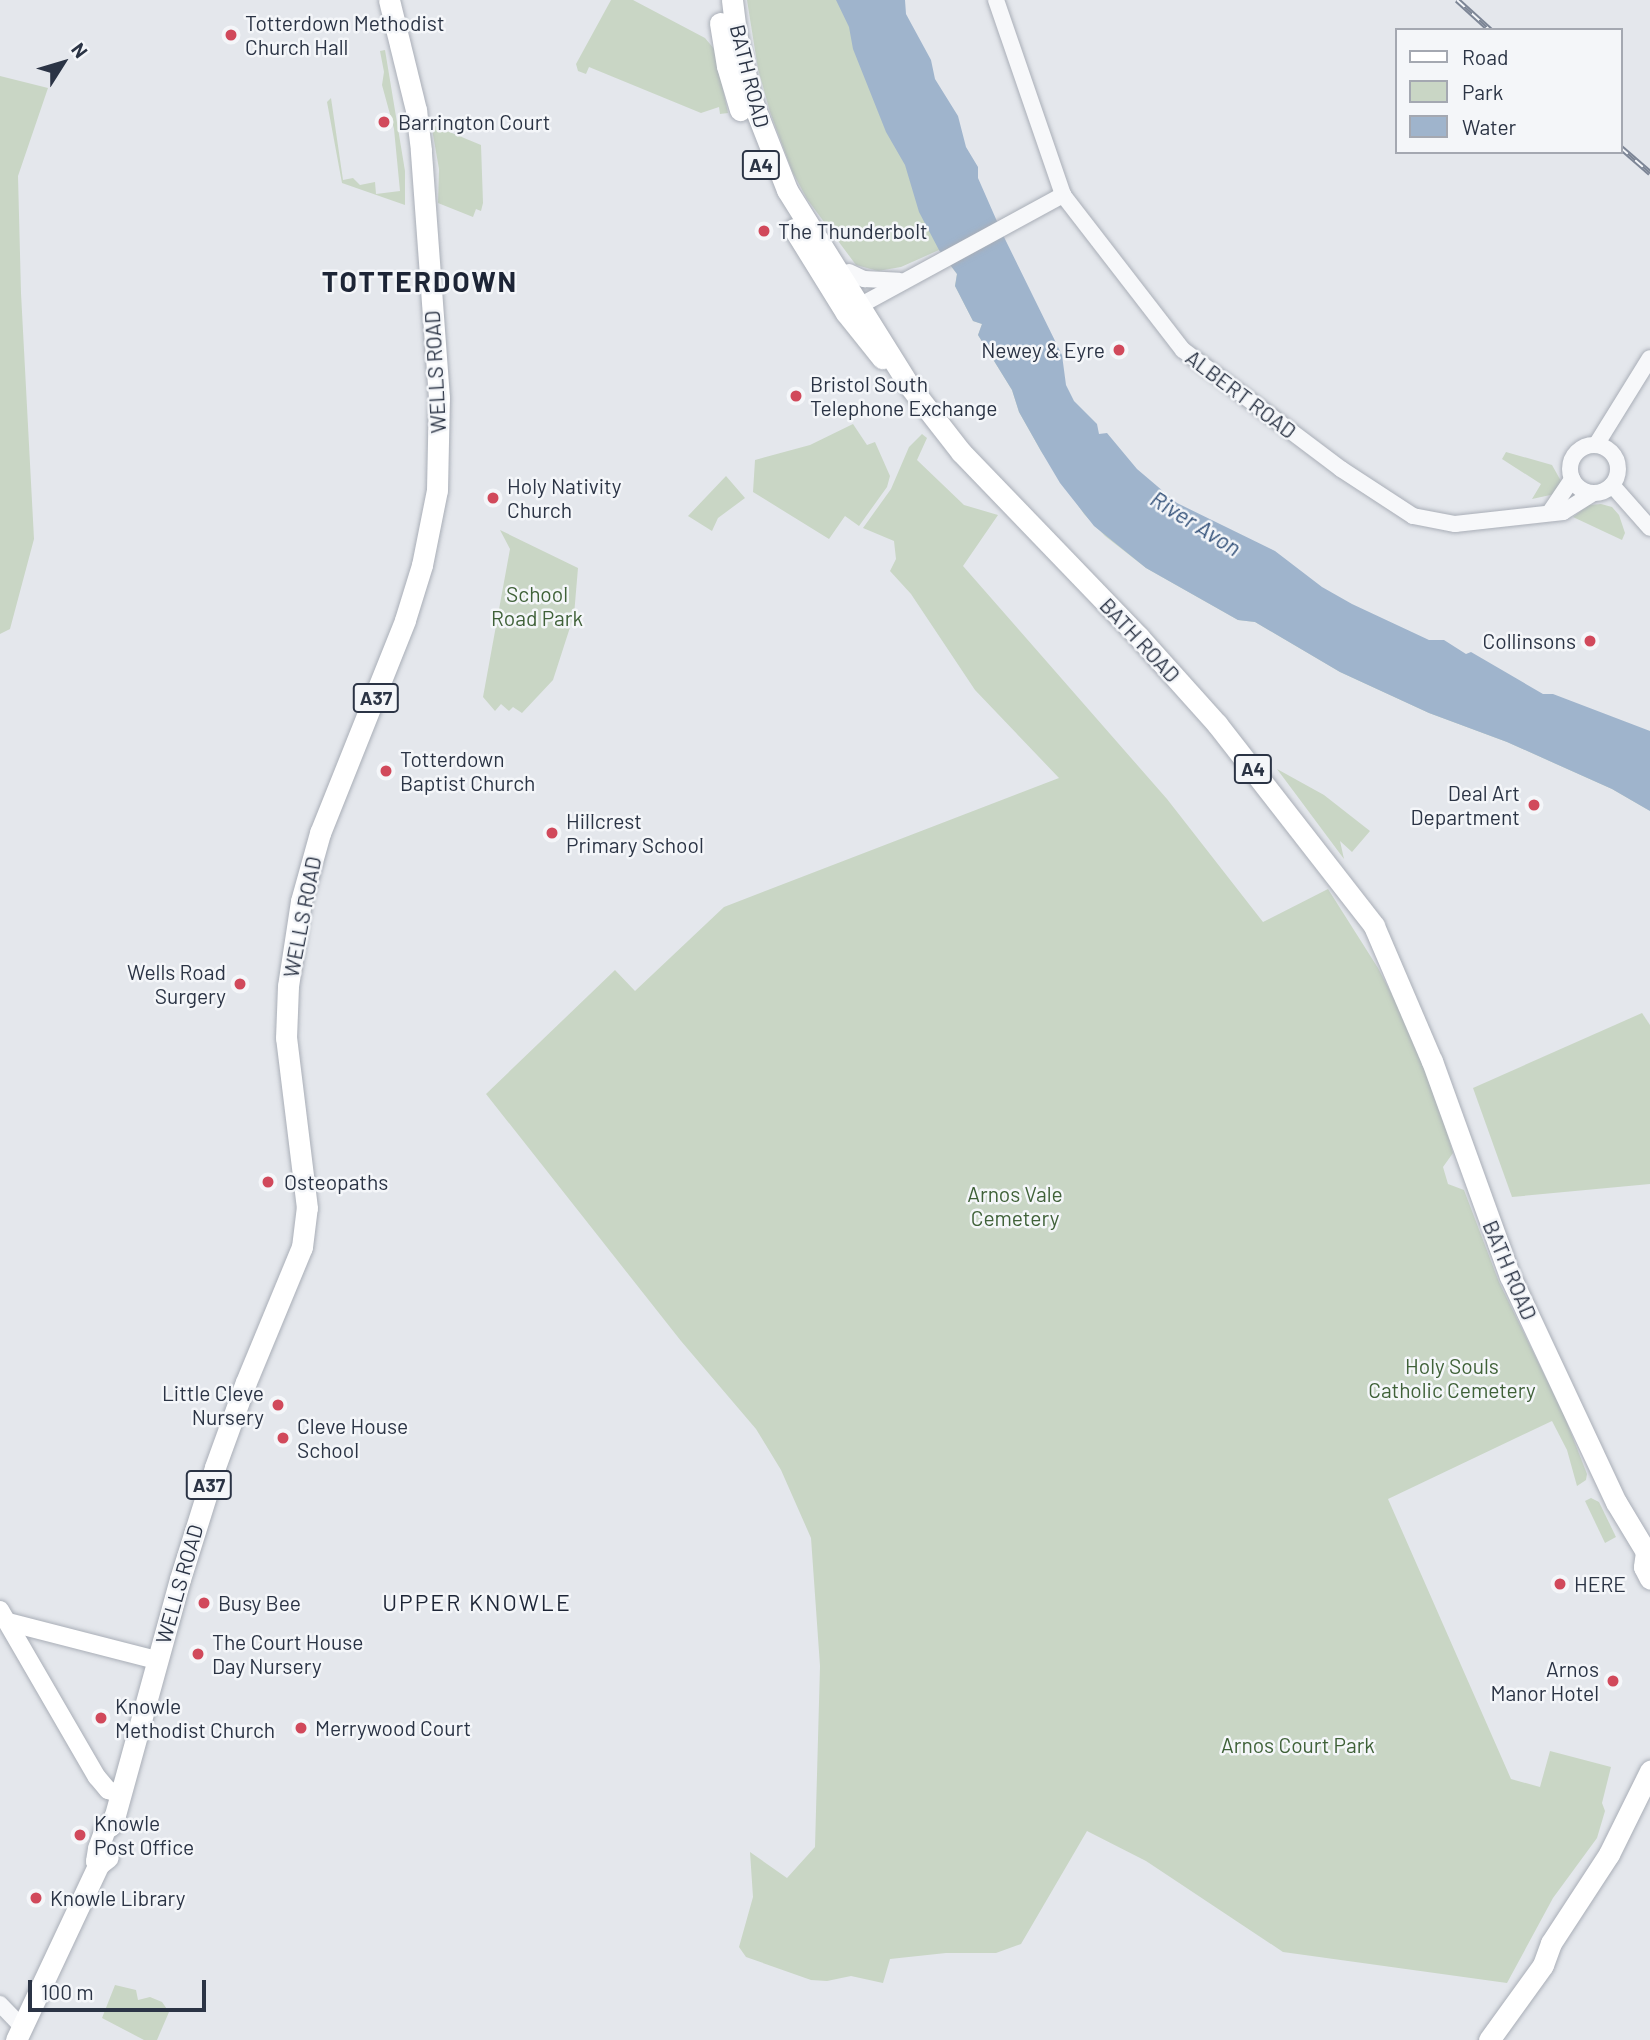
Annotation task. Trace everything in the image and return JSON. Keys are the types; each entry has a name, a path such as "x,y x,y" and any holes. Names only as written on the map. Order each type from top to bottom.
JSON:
{"highway":[{"name":"WELLS ROAD","path":"19,2034 99,1864 96,1861 98,1848 105,1829 111,1825 156,1660 215,1467 246,1382 302,1247 307,1208 286,1038 288,986 301,901 320,833 405,620 422,565 437,489 439,398 421,150 416,110 389,0"},
{"name":"BATH ROAD","path":"719,0 727,66 754,147 784,211 853,309"},
{"name":"BATH ROAD","path":"733,0 736,33 751,98 787,190 875,351 908,384 961,453 1139,637 1217,724 1357,908 1374,926 1429,1054 1510,1276 1616,1502 1648,1554 1644,1567 1650,1578"},
{"name":"BATH ROAD","path":"787,190 838,261 849,272"},
{"path":"1494,2031 1509,2015 1543,1965 1551,1943 1609,1854 1650,1771"},
{"path":"1609,1854 1650,1807"}],"main road":[{"path":"4,1616 156,1660"},
{"path":"4,1616 97,1777 108,1790 120,1794"},
{"path":"21,1644 22,1631 31,1625"}],"street":[{"name":"ALBERT ROAD","path":"996,0 1063,195 1183,350 1400,510 1455,524 1563,512 1612,485"},
{"path":"853,309 1063,195"},
{"path":"849,272 864,279 905,280"},
{"path":"1596,445 1650,358"},
{"path":"1615,413 1614,456 1618,471 1612,485 1650,528"},
{"path":"1550,512 1572,479 1573,458 1583,448 1596,445 1614,456"},
{"path":"1572,479 1579,488 1594,493"},
{"path":"0,2004 19,2034"}],"green space":[{"path":"611,0 633,0 705,38 715,50 728,113 720,114 719,107 701,113 589,67 586,74 578,71 576,64"},
{"path":"747,0 853,0 1036,415 1555,741 1650,811 1612,789 1507,742 1429,713 1340,672 1255,622 1238,620 1146,568 1105,536 1084,514 1041,451 1019,412 1012,390 978,335 982,324 973,321 955,286 957,274 939,250 901,267 878,271 856,265 807,199 792,171 770,112 758,69"},
{"path":"385,50 405,171 405,205 342,183 327,102 331,98 343,180 353,178 360,185 375,182 376,194 400,191 394,129 382,85 384,72 380,51"},
{"path":"0,76 48,88 18,176 21,293 34,539 10,629 0,634"},
{"path":"435,126 481,145 483,203 481,211 476,209 473,217 438,203 439,169 432,129"},
{"path":"853,424 867,445 875,442 890,476 887,487 859,526 845,516 829,539 753,492 755,460 810,445"},
{"name":"Arnos Vale Cemetery","path":"922,434 927,438 917,460 964,505 998,515 963,566 1167,799 1263,922 1328,889 1378,968 1411,1031 1453,1153 1443,1167 1448,1184 1464,1190 1499,1282 1564,1415 1587,1474 1586,1480 1577,1486 1567,1450 1552,1421 1388,1499 1511,1779 1540,1787 1550,1751 1611,1767 1602,1803 1605,1811 1597,1838 1553,1898 1507,1983 1283,1952 1146,1861 1087,1831 1021,1944 996,1953 946,1953 890,1959 883,1983 851,1976 827,1981 811,1980 746,1957 739,1947 753,1897 750,1852 787,1878 815,1847 820,1666 811,1538 781,1470 756,1429 681,1341 486,1094 615,970 635,991 724,907 1059,778 975,690 911,594 890,571 896,559 894,541 863,528 891,489 909,447"},
{"path":"1506,452 1552,465 1561,481 1555,494 1532,499 1541,484 1502,459"},
{"path":"726,476 745,498 718,518 712,531 688,516"},
{"path":"1589,505 1612,507 1619,515 1625,533 1622,540 1573,517"},
{"name":"School Road Park","path":"500,530 578,568 574,615 553,680 522,713 513,707 509,711 501,704 495,711 483,697 510,549"},
{"path":"1277,769 1324,795 1370,831 1352,852 1340,841 1344,859"},
{"path":"1642,1013 1650,1025 1650,1184 1512,1197 1473,1088"},
{"path":"1591,1498 1599,1502 1616,1537 1605,1543 1585,1501"},
{"path":"115,1985 136,1990 138,2000 150,1997 162,2002 169,2012 157,2040 144,2040 102,2018"}],"water":[{"name":"River Avon","path":"836,0 905,0 906,14 931,60 935,79 958,116 966,147 978,167 978,178 1003,235 1062,355 1066,385 1074,401 1097,424 1099,434 1107,433 1137,469 1177,503 1275,551 1322,587 1352,604 1429,640 1444,640 1466,654 1471,652 1543,694 1553,694 1650,731 1650,811 1612,789 1507,742 1429,713 1340,672 1255,622 1238,620 1146,568 1094,526 1060,483 1019,412 1012,390 978,335 982,324 973,321 955,286 957,274 939,250 919,212 905,165 886,132 853,49 849,27"}],"railway":[{"path":"1457,0 1488,28"},
{"path":"1622,149 1650,173"}],"place":[{"name":"Totterdown Methodist Church Hall","path":"231,35"},
{"name":"Barrington Court","path":"384,122"},
{"name":"The Thunderbolt","path":"764,231"},
{"name":"Newey & Eyre","path":"1119,350"},
{"name":"Bristol South Telephone Exchange","path":"796,396"},
{"name":"Holy Nativity Church","path":"493,498"},
{"name":"Collinsons","path":"1590,641"},
{"name":"Totterdown Baptist Church","path":"386,771"},
{"name":"Deal Art Department","path":"1534,805"},
{"name":"Hillcrest Primary School","path":"552,833"},
{"name":"Wells Road Surgery","path":"240,984"},
{"name":"Osteopaths","path":"268,1182"},
{"name":"Little Cleve Nursery","path":"278,1405"},
{"name":"Cleve House School","path":"283,1438"},
{"name":"HERE","path":"1560,1584"},
{"name":"Busy Bee","path":"204,1603"},
{"name":"The Court House Day Nursery","path":"198,1654"},
{"name":"Arnos Manor Hotel","path":"1613,1681"},
{"name":"Knowle Methodist Church","path":"101,1718"},
{"name":"Merrywood Court","path":"301,1728"},
{"name":"Knowle Post Office","path":"80,1835"},
{"name":"Knowle Library","path":"36,1898"}],"district":[{"name":"TOTTERDOWN","path":"420,281"},
{"name":"UPPER KNOWLE","path":"477,1602"}],"park label":[{"name":"Holy Souls Catholic Cemetery","path":"1452,1378"},
{"name":"Arnos Court Park","path":"1298,1745"}]}
